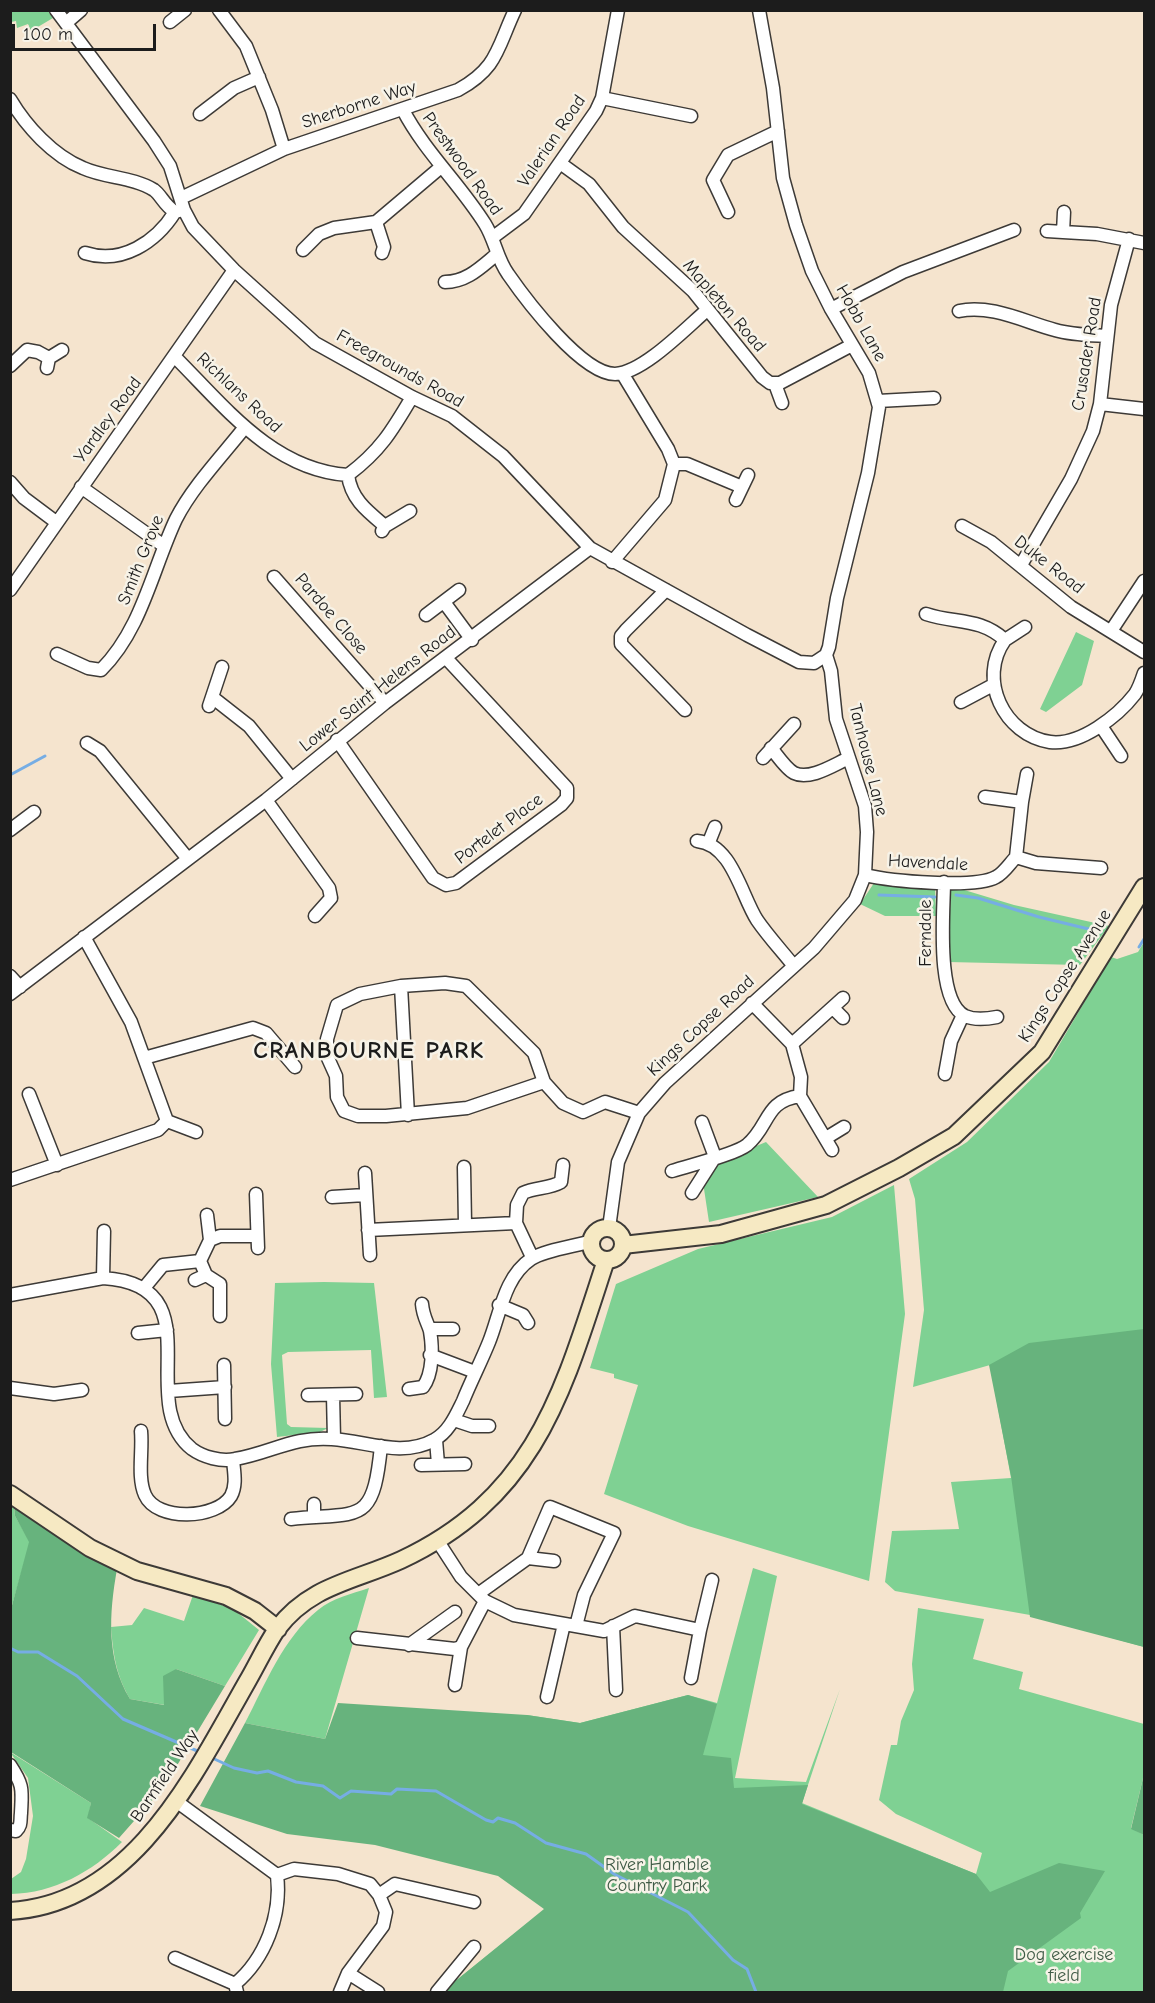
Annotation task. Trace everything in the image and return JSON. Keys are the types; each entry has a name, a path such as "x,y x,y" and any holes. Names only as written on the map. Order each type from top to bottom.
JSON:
{"street":[{"path":"56,10 92,54 170,166 180,207 160,231 136,249 122,256 89,256"},
{"path":"66,23 81,10"},
{"path":"170,22 185,10"},
{"path":"219,10 246,46 284,149"},
{"name":"Sherborne Way","path":"180,207 284,149 447,95 483,75 503,42 514,10"},
{"name":"Valerian Road","path":"492,238 524,214 596,111 602,98 618,10"},
{"name":"Hobb Lane","path":"759,10 783,178 796,225 812,271 831,309 869,373 878,401 876,436 826,655"},
{"path":"200,114 234,88 259,77"},
{"path":"602,98 691,116"},
{"name":"Freegrounds Road","path":"10,99 33,131 82,168 155,191 164,206 180,207 193,227 234,270 315,343 412,397 452,416 503,456 590,548 799,662 814,663 826,655"},
{"name":"Prestwood Road","path":"403,110 415,134 485,224 507,273 580,358 603,372 622,374"},
{"path":"728,212 713,180 728,155 778,131"},
{"name":"Mapleton Road","path":"560,163 589,184 623,228 693,291 762,377 776,384"},
{"path":"303,250 319,234 334,228 376,222 441,167"},
{"path":"1063,232 1064,212"},
{"path":"376,222 384,247 382,253"},
{"path":"831,309 903,272 1014,230"},
{"path":"1047,231 1129,239 1144,243"},
{"name":"Crusader Road","path":"1021,565 1071,479 1093,431 1100,404 1112,304 1129,239"},
{"path":"452,285 472,274 497,254"},
{"name":"Yardley Road","path":"10,590 234,270"},
{"path":"959,311 974,302 1056,330 1107,336"},
{"path":"612,562 665,500 674,464 669,449 622,374 648,359 707,310"},
{"path":"782,402 776,384 852,345"},
{"path":"10,366 25,347 38,352 48,363 62,350"},
{"name":"Richlans Road","path":"175,357 245,427 283,455 327,474 348,475"},
{"path":"410,511 383,529 362,507 350,490 348,475 387,439 412,397"},
{"path":"878,401 934,398"},
{"path":"1100,404 1144,409"},
{"name":"Smith Grove","path":"57,654 88,668 101,670 113,658 136,620 164,546 178,517 245,427"},
{"path":"674,464 687,464 742,488"},
{"path":"736,500 748,475"},
{"path":"10,482 24,498 56,522"},
{"path":"81,487 164,546"},
{"name":"Duke Road","path":"962,526 991,542 1021,565 1047,590 1144,652"},
{"name":"Lower Saint Helens Road","path":"15,991 266,800 385,703 472,640 590,548"},
{"name":"Pardoe Close","path":"273,577 385,703"},
{"path":"1111,631 1144,582"},
{"path":"426,615 459,590"},
{"path":"666,590 626,630 621,636 621,644 681,708"},
{"path":"444,602 472,640"},
{"path":"926,614 945,620 971,621 990,627 1005,640"},
{"path":"1025,627 1005,640 996,664 993,685 1004,711 1015,727 1037,739 1053,742 1076,738 1101,726 1136,693 1144,673"},
{"name":"Tanhouse Lane","path":"826,655 831,671 836,719 865,806 867,832 865,875"},
{"name":"Portelet Place","path":"337,740 434,878 446,885 456,883 561,805 567,798 567,788 446,658"},
{"path":"222,667 210,701 249,726 292,779"},
{"path":"961,702 993,685"},
{"path":"794,724 767,753 793,773 813,774 849,758"},
{"path":"1101,726 1119,746"},
{"path":"87,743 100,751 188,859"},
{"path":"1027,774 1016,857 1036,863 1101,868"},
{"path":"985,797 1022,802"},
{"path":"266,800 329,888 331,898 315,916"},
{"path":"10,830 34,812"},
{"path":"715,827 703,841 724,857 757,920 793,965"},
{"name":"Havendale","path":"865,875 882,879 976,883 998,877 1016,857"},
{"name":"Kings Copse Road","path":"609,1228 618,1162 639,1113 665,1083 814,948 855,900 865,875"},
{"name":"Ferndale","path":"944,882 944,978 956,1008 963,1015"},
{"name":"Kings Copse Avenue","path":"623,1245 721,1234 826,1205 899,1168 954,1136 1042,1052 1144,886"},
{"path":"84,937 131,1022 167,1121 196,1132"},
{"path":"10,976 15,991"},
{"path":"544,1082 466,1108 408,1115 358,1116 344,1111 337,1097 336,1076 327,1056 327,1039 337,1005 360,994 401,986 445,983 466,986 534,1053 544,1082 564,1103 583,1112 605,1102 639,1113"},
{"path":"401,986 408,1115"},
{"path":"792,1044 843,998"},
{"path":"752,1003 792,1044 801,1077 800,1096 807,1112 832,1150"},
{"path":"833,1008 843,1018"},
{"path":"949,1067 951,1041 963,1015 993,1016"},
{"path":"144,1058 253,1028 266,1033 295,1068"},
{"path":"28,1092 57,1165"},
{"path":"672,1171 747,1145 772,1108 784,1098 800,1096"},
{"path":"10,1180 159,1130 167,1121"},
{"path":"702,1122 716,1157"},
{"path":"826,1138 844,1127"},
{"path":"692,1193 716,1157"},
{"path":"532,1257 516,1223 517,1205 523,1193 534,1188 554,1186 561,1182 563,1165"},
{"path":"464,1167 465,1224"},
{"path":"365,1173 370,1255"},
{"path":"210,1240 219,1236 258,1242 256,1194"},
{"path":"332,1197 365,1195"},
{"path":"207,1215 210,1240 200,1261 201,1278 220,1284 220,1316"},
{"path":"368,1230 516,1223"},
{"path":"609,1228 619,1233 623,1245 619,1255 606,1260 596,1255 592,1241 597,1232 609,1228"},
{"path":"103,1278 104,1231"},
{"path":"10,1295 103,1278 118,1279 144,1288 160,1304 167,1330 170,1416 179,1436 195,1451 206,1457 233,1460 298,1439 334,1439 381,1446 419,1447 436,1440 454,1420 489,1341 499,1305 521,1267 532,1257 592,1241"},
{"name":"Barnfield Way","path":"10,1911 29,1910 62,1901 99,1880 142,1844 178,1798 278,1629 317,1592 399,1560 437,1540 479,1509 509,1479 537,1441 567,1380 606,1260"},
{"path":"144,1288 163,1264 200,1261"},
{"path":"409,1389 423,1387 430,1378 430,1329 423,1320 422,1304"},
{"path":"499,1305 528,1317"},
{"path":"430,1329 453,1329"},
{"path":"138,1333 167,1330"},
{"path":"430,1355 475,1372"},
{"path":"224,1365 225,1419"},
{"path":"169,1391 225,1387"},
{"path":"10,1388 54,1394 82,1390"},
{"path":"308,1395 356,1394"},
{"path":"333,1395 334,1439"},
{"path":"454,1420 472,1426 489,1426"},
{"path":"141,1431 147,1445 142,1481 145,1495 151,1503 172,1512 200,1513 226,1502 235,1486 233,1460"},
{"path":"436,1440 438,1464"},
{"path":"291,1519 314,1510 349,1515 364,1509 371,1499 376,1482 381,1446"},
{"path":"421,1465 465,1464"},
{"path":"10,1494 90,1548 137,1571 226,1596 255,1611 278,1629"},
{"path":"455,1685 461,1647 482,1598 528,1558 550,1507 614,1533 570,1625 547,1697"},
{"path":"437,1540 461,1576 482,1598 514,1615 603,1631 635,1616 700,1630"},
{"path":"528,1558 554,1562"},
{"path":"691,1678 712,1580"},
{"path":"409,1645 455,1612"},
{"path":"613,1626 616,1690"},
{"path":"357,1638 455,1649 461,1647"},
{"path":"10,1765 19,1778 24,1800 20,1827 15,1831 10,1830"},
{"path":"175,1958 236,1988 260,1957 279,1890 277,1875 178,1798"},
{"path":"277,1875 294,1869 338,1874 370,1884 379,1895 386,1912 383,1926 348,1972 340,1992"},
{"path":"379,1895 395,1884 474,1902"},
{"path":"437,1992 474,1947"},
{"path":"348,1972 378,1992"}],"green space":[{"path":"11,10 48,11 53,18 31,31 28,24 17,28 16,21 11,22"},
{"path":"1076,632 1094,641 1082,685 1046,712 1040,709"},
{"path":"874,883 935,885 936,916 885,916 860,904"},
{"path":"951,886 1014,905 1109,926 1080,965 948,962"},
{"path":"1144,942 1144,1647 1030,1615 895,1591 885,1582 892,1531 959,1529 951,1482 1011,1478 990,1365 913,1387 924,1310 915,1199 909,1179 967,1142 1049,1062 1111,957 1117,959 1138,952"},
{"path":"766,1142 818,1197 709,1222 701,1169"},
{"path":"894,1185 905,1314 869,1581 688,1526 604,1494 638,1385 614,1378 614,1374 590,1368 616,1284 698,1249 832,1217"},
{"path":"275,1283 374,1283 387,1397 374,1398 371,1350 288,1352 282,1355 287,1424 291,1427 328,1428 320,1432 277,1437 271,1364"},
{"path":"1144,1329 1144,1647 1030,1617 1011,1476 989,1365 1029,1343"},
{"path":"11,1503 14,1506 15,1516 30,1542 11,1609"},
{"path":"14,1506 117,1569 111,1619 113,1652 122,1684 130,1699 164,1705 163,1676 176,1669 225,1686 164,1787 119,1838 87,1818 91,1803 11,1752 11,1609 29,1542 15,1516"},
{"name":"River Hamble Country Park","path":"753,1568 777,1576 735,1778 806,1782 840,1689 802,1803 976,1874 982,1853 896,1814 879,1800 891,1745 897,1745 901,1721 914,1690 912,1664 918,1608 984,1619 973,1659 1023,1672 1019,1689 1144,1724 1144,1774 1131,1828 1144,1835 1144,1992 446,1992 448,1987 544,1910 527,1715 580,1723 688,1695 717,1703"},
{"path":"369,1588 325,1739 245,1723 276,1663 306,1621 330,1602"},
{"path":"193,1595 233,1609 259,1630 225,1686 176,1669 165,1705 130,1699 116,1664 111,1627 132,1625 144,1608 184,1621"},
{"name":"River Hamble Country Park","path":"688,1695 717,1704 703,1755 731,1758 734,1788 808,1785 802,1804 976,1874 990,1892 1059,1863 1105,1871 1080,1913 1081,1918 1008,1971 1003,1992 446,1992 448,1987 544,1909 498,1876 375,1845 287,1834 200,1806 245,1723 325,1739 338,1703 527,1715 580,1723"},
{"path":"10,1752 91,1803 88,1818 122,1842 98,1863 71,1879 42,1890 11,1894 11,1879 21,1872 26,1859 33,1816 28,1778"},
{"path":"1144,1774 1144,1835 1131,1829"}],"waterway":[{"path":"10,775 45,756"},
{"path":"879,895 935,897"},
{"path":"956,895 978,898 1039,917 1101,932"},
{"path":"1139,947 1144,939"},
{"path":"10,1648 18,1652 38,1652 77,1676 123,1719 202,1753"},
{"path":"210,1757 234,1768 257,1773 268,1771 296,1782 323,1786 340,1798 351,1791 391,1794 397,1789 436,1791 486,1820 493,1822 498,1818 515,1823 546,1843 586,1854 614,1874 688,1912 733,1960 747,1969 756,1992"}],"district":[{"name":"CRANBOURNE PARK","path":"369,1051"}],"park label":[{"name":"Dog exercise field","path":"1064,1965"}]}
